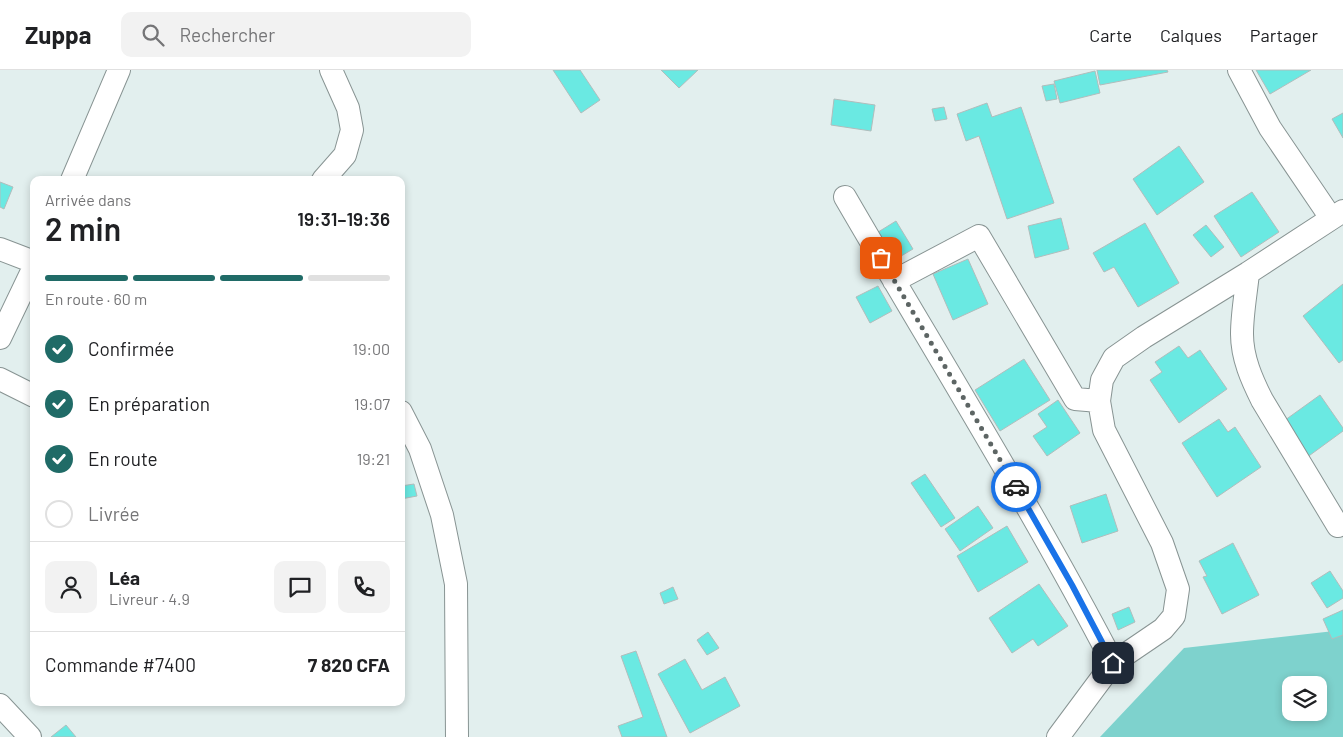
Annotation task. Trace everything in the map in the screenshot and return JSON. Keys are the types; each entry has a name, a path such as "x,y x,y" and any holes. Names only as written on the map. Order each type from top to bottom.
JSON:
{"street":[{"path":"74,176 119,70"},
{"path":"327,176 345,155 352,130 348,108 331,70"},
{"path":"1058,737 1113,663 1163,629 1174,616 1178,589 1162,543 1104,430 1099,401 1102,380 1114,358 1144,337 1340,214 1270,128 1239,70"},
{"path":"845,197 974,414 1072,585 1113,663"},
{"path":"894,281 979,236 1075,399 1099,401"},
{"path":"0,249 30,260"},
{"path":"1248,273 1242,335 1246,360 1253,382 1338,526"},
{"path":"0,338 30,274"},
{"path":"0,380 30,394"},
{"path":"405,420 420,449 442,514 456,584 457,737"},
{"path":"0,705 30,737"}],"shaded area":[{"path":"1343,630 1343,737 1100,737 1184,648"}],"building":[{"path":"553,70 580,70 600,100 581,113"},
{"path":"661,70 698,70 679,88"},
{"path":"1097,70 1167,70 1168,72 1100,85"},
{"path":"1256,70 1311,70 1270,94"},
{"path":"1095,71 1100,93 1060,103 1054,81"},
{"path":"1054,84 1057,99 1046,101 1042,86"},
{"path":"834,99 875,105 871,131 831,125"},
{"path":"987,103 992,117 1021,107 1054,203 1007,219 979,136 966,141 957,114"},
{"path":"944,107 947,119 935,121 932,109"},
{"path":"1343,113 1343,138 1332,119"},
{"path":"1179,146 1204,182 1157,215 1133,179"},
{"path":"0,182 13,187 4,209 0,207"},
{"path":"1252,192 1279,232 1241,257 1214,216"},
{"path":"1061,218 1069,249 1035,258 1028,226"},
{"path":"896,221 913,249 891,262 875,234"},
{"path":"1145,223 1179,283 1138,307 1114,267 1104,272 1093,253"},
{"path":"1206,225 1224,247 1211,257 1193,235"},
{"path":"968,259 988,304 953,320 933,274"},
{"path":"1343,284 1343,360 1339,363 1303,316"},
{"path":"878,286 892,311 870,323 856,297"},
{"path":"1179,346 1188,358 1200,350 1227,389 1179,423 1150,380 1162,372 1155,362"},
{"path":"1024,359 1050,400 1000,431 975,390"},
{"path":"1320,395 1343,428 1343,431 1306,458 1281,423"},
{"path":"1058,400 1080,433 1047,456 1033,436 1047,427 1038,414"},
{"path":"1219,419 1228,432 1235,427 1261,467 1217,497 1182,443"},
{"path":"925,474 955,518 941,527 911,483"},
{"path":"414,484 417,496 405,498 405,485"},
{"path":"1106,494 1118,531 1082,543 1070,506"},
{"path":"978,506 993,528 960,551 945,529"},
{"path":"1007,526 1028,562 978,592 957,556"},
{"path":"1233,543 1259,595 1222,614 1203,577 1207,576 1199,561"},
{"path":"1330,571 1343,591 1343,598 1327,608 1311,583"},
{"path":"1039,584 1068,626 1038,646 1033,639 1012,653 989,618"},
{"path":"673,587 678,599 664,604 660,593"},
{"path":"1129,607 1135,622 1118,630 1112,614"},
{"path":"1343,610 1343,635 1332,639 1323,619"},
{"path":"708,632 719,648 707,655 697,640"},
{"path":"636,651 667,737 622,737 618,726 643,717 621,656"},
{"path":"685,659 702,690 725,677 740,706 690,733 658,674"},
{"path":"66,725 76,737 51,737"}],"way so far":[{"path":"881,258 1016,487"}],"route":[{"path":"1016,487 1072,585 1113,663"}]}
